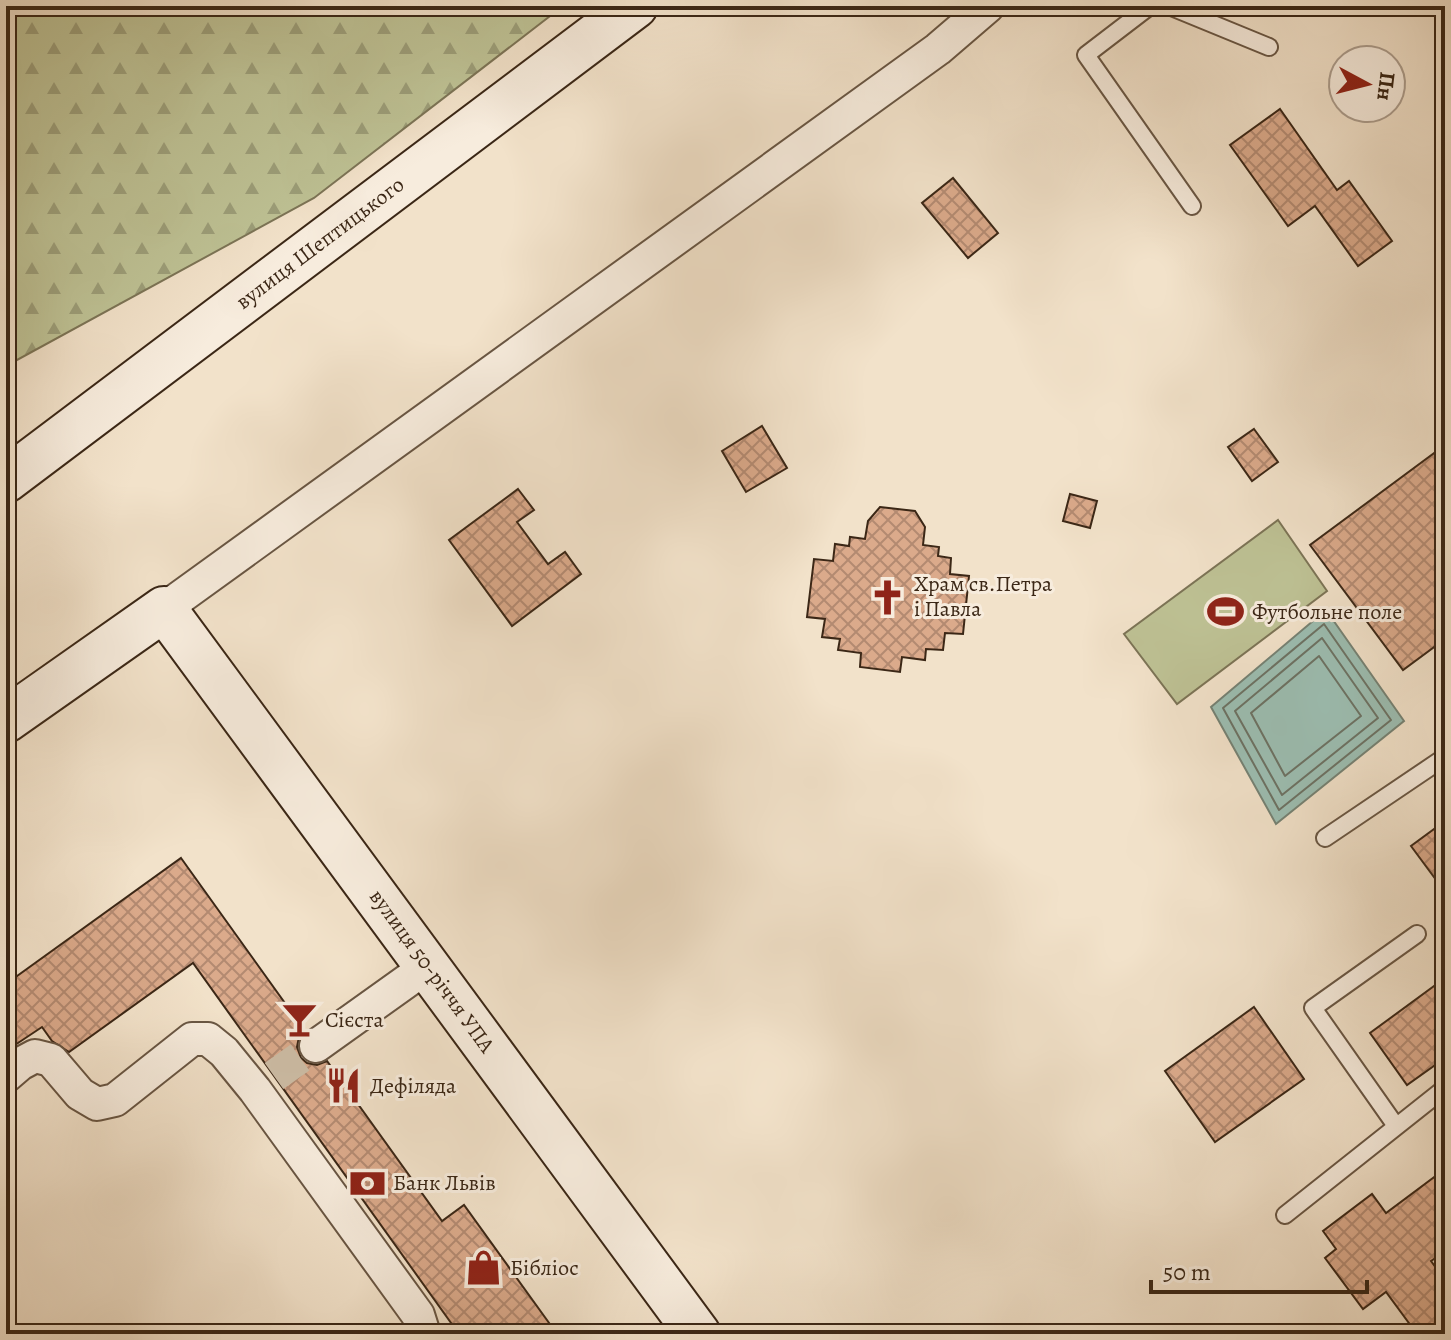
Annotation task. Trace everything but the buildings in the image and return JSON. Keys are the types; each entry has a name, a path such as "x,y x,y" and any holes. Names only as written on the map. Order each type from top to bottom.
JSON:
{"street":[{"name":"вулиця Шептицького","path":"6,480 635,6"},
{"path":"6,720 938,49 988,6"},
{"name":"вулиця 50-річчя УПА","path":"164,609 698,1334"},
{"path":"316,1046 428,966"},
{"path":"6,1076 35,1056 51,1060 80,1094 97,1104 115,1100 192,1039 208,1039 265,1083 418,1315 424,1334"}],"lane":[{"path":"1150,6 1086,55 1192,206"},
{"path":"1169,6 1269,47"},
{"path":"1325,838 1445,757"},
{"path":"1396,1126 1313,1008 1417,934"},
{"path":"1285,1215 1445,1088"}],"green space":[{"path":"6,6 563,6 314,198 6,366"},
{"name":"Футбольне поле","path":"1278,520 1327,591 1177,704 1124,634"}],"water":[{"path":"1326,610 1404,721 1276,824 1211,707"}],"tunnel":[{"path":"274,1076 316,1046"}],"place":[{"name":"Храм св.Петра і Павла","path":"888,597"},
{"name":"Футбольне поле","path":"1226,612"},
{"name":"Сієста","path":"299,1020"},
{"name":"Дефіляда","path":"344,1086"},
{"name":"Банк Львів","path":"367,1183"},
{"name":"Бібліос","path":"484,1268"}]}
